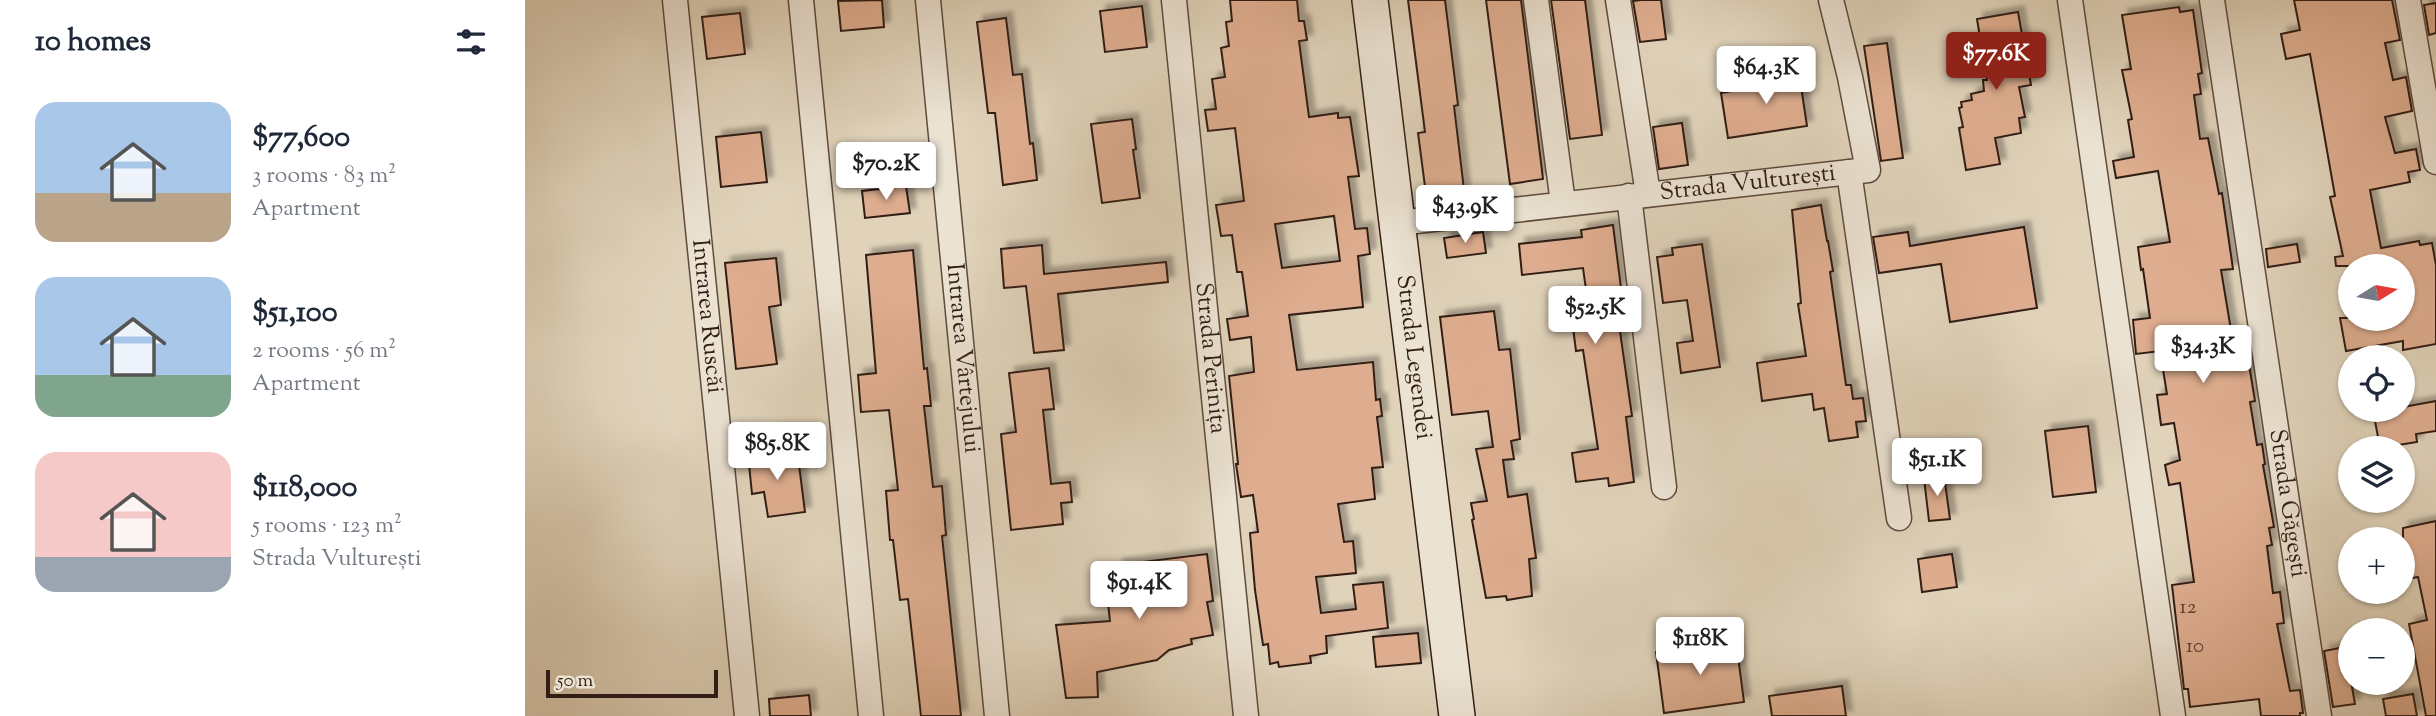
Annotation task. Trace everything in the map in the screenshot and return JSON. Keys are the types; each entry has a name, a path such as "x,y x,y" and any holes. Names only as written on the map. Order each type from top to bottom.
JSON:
{"street":[{"name":"Intrarea Ruscăi","path":"674,0 747,716"},
{"path":"801,0 871,716"},
{"name":"Intrarea Vârtejului","path":"928,0 997,716"},
{"name":"Strada Perinița","path":"1174,0 1246,716"},
{"name":"Strada Legendei","path":"1370,0 1457,716"},
{"path":"1536,0 1563,203"},
{"path":"1618,0 1638,195"},
{"path":"1831,0 1850,77 1858,171 1899,518"},
{"path":"2070,0 2173,716"},
{"name":"Strada Găgești","path":"2212,0 2319,716"},
{"path":"2408,0 2436,162"},
{"name":"Strada Vulturești","path":"1398,223 1858,171"},
{"name":"Strada Vulturești","path":"1638,195 1664,487"}],"building":[{"path":"882,0 884,27 841,31 838,1"},
{"path":"1230,0 1297,0 1299,21 1304,21 1307,40 1299,41 1309,117 1338,113 1338,118 1350,117 1359,176 1348,177 1355,229 1367,228 1370,254 1358,256 1363,307 1289,315 1297,370 1373,362 1376,400 1380,399 1382,416 1377,417 1383,467 1372,468 1375,499 1338,504 1344,542 1353,541 1356,573 1316,577 1321,613 1356,609 1353,585 1383,582 1388,628 1326,636 1327,653 1310,656 1311,663 1279,667 1278,662 1270,664 1268,644 1263,645 1250,533 1258,532 1253,495 1241,497 1236,464 1229,376 1254,372 1251,337 1230,340 1227,319 1248,316 1242,272 1237,272 1232,235 1221,236 1216,205 1244,201 1235,128 1208,131 1205,110 1216,109 1212,79 1225,77 1221,48 1229,46 1226,22 1232,21","holes":["1334,216 1340,261 1282,268 1275,224"]},
{"path":"1408,0 1445,0 1458,105 1454,106 1465,198 1427,202 1418,133 1425,132"},
{"path":"1486,0 1521,0 1543,179 1510,184"},
{"path":"1551,0 1585,0 1602,135 1570,139"},
{"path":"1661,0 1666,39 1640,42 1633,1"},
{"path":"2294,0 2392,0 2400,40 2385,43 2393,80 2406,77 2412,111 2385,117 2395,153 2416,149 2420,170 2408,172 2410,182 2370,190 2381,248 2419,241 2420,245 2432,243 2436,265 2436,344 2415,348 2415,345 2403,345 2403,341 2380,345 2345,345 2342,331 2415,331 2415,254 2343,254 2330,197 2335,196 2310,54 2286,59 2281,34 2300,30"},
{"path":"2436,3 2436,33 2429,35 2424,5"},
{"path":"1142,6 1147,47 1105,52 1100,11"},
{"path":"2179,7 2180,12 2193,10 2202,73 2198,74 2201,94 2194,95 2200,139 2208,138 2219,194 2222,193 2233,269 2221,270 2233,342 2245,340 2255,401 2250,402 2257,445 2262,444 2274,527 2269,528 2272,545 2267,546 2273,593 2280,592 2284,623 2277,624 2290,691 2300,690 2303,713 2300,713 2300,716 2261,716 2259,699 2190,707 2188,689 2184,689 2172,585 2194,582 2180,483 2169,485 2165,465 2180,460 2174,423 2161,425 2157,395 2167,394 2160,351 2136,354 2133,320 2150,318 2138,247 2170,242 2158,171 2116,178 2113,161 2134,157 2128,120 2132,119 2122,70 2131,69 2122,15"},
{"path":"2018,12 2031,85 2019,87 2025,117 2019,118 2021,133 1995,138 2000,164 1966,170 1959,128 1963,127 1959,108 1962,107 1961,102 1972,100 1971,94 1984,91 1983,80 1987,80 1977,19"},
{"path":"740,13 745,54 707,59 702,17"},
{"path":"1006,18 1013,75 1022,74 1037,180 1003,185 995,113 988,113 977,22"},
{"path":"1887,43 1903,158 1881,161 1864,46"},
{"path":"1798,66 1807,126 1728,138 1721,93 1777,83 1775,70"},
{"path":"1132,119 1136,149 1133,150 1140,198 1102,203 1091,124"},
{"path":"1682,123 1688,165 1659,169 1653,127"},
{"path":"761,132 767,182 721,187 716,137"},
{"path":"906,186 910,213 865,218 862,191"},
{"path":"1821,205 1833,271 1830,272 1846,385 1851,385 1853,399 1863,398 1866,421 1856,422 1858,437 1829,441 1824,408 1814,410 1812,394 1762,401 1757,363 1806,356 1798,304 1801,303 1792,210"},
{"path":"1613,225 1621,288 1614,289 1632,416 1626,417 1634,482 1609,486 1608,478 1576,482 1572,453 1598,449 1583,350 1576,351 1572,320 1590,318 1583,268 1522,275 1519,244 1582,237 1581,230"},
{"path":"2024,227 2037,308 1950,322 1941,264 1879,273 1873,237 1908,232 1910,246"},
{"path":"1483,232 1486,253 1447,258 1444,238"},
{"path":"1702,244 1720,367 1681,373 1677,343 1693,341 1687,300 1663,303 1657,257 1673,255 1672,248"},
{"path":"2297,244 2300,262 2268,267 2266,249"},
{"path":"1042,245 1044,274 1166,262 1168,282 1058,294 1064,350 1034,353 1026,286 1004,288 1001,249"},
{"path":"913,250 924,369 927,368 931,406 924,406 933,487 942,486 946,535 942,536 961,716 921,716 908,599 900,600 893,540 890,540 886,491 898,490 889,410 861,412 858,375 876,373 866,255"},
{"path":"776,258 781,305 769,307 777,364 736,369 725,263"},
{"path":"1494,311 1499,350 1510,349 1520,439 1511,441 1514,459 1503,460 1508,497 1527,494 1536,558 1529,559 1532,596 1507,600 1506,596 1486,598 1472,520 1471,503 1487,501 1476,449 1493,447 1488,411 1452,415 1440,317"},
{"path":"1049,368 1054,409 1043,410 1051,484 1070,482 1072,502 1061,503 1063,524 1011,530 1001,434 1016,432 1009,373"},
{"path":"2436,401 2436,431 2416,434 2415,442 2415,436 2378,436 2375,422 2415,422 2415,405"},
{"path":"2088,426 2096,492 2053,497 2045,431"},
{"path":"775,445 777,460 798,457 805,512 768,517 764,492 752,494 749,464 754,463 752,448"},
{"path":"1944,475 1950,519 1929,521 1924,478"},
{"path":"2436,521 2436,716 2426,716 2415,656 2415,623 2427,620 2418,577 2415,578 2415,527 2408,527"},
{"path":"1207,554 1213,601 1207,602 1213,635 1191,639 1192,644 1169,650 1157,660 1097,672 1098,697 1066,698 1056,625 1110,621 1106,586 1119,585 1117,565"},
{"path":"1952,554 1957,587 1922,592 1918,559"},
{"path":"1418,633 1421,663 1376,667 1373,637"},
{"path":"1736,641 1744,702 1664,713 1656,652"},
{"path":"2338,648 2338,695 2353,695 2355,704 2333,707 2324,651"},
{"path":"1842,686 1846,716 1772,716 1769,696"},
{"path":"809,695 811,716 770,716 769,699"},
{"path":"2413,695 2417,716 2386,716 2383,699"}]}
